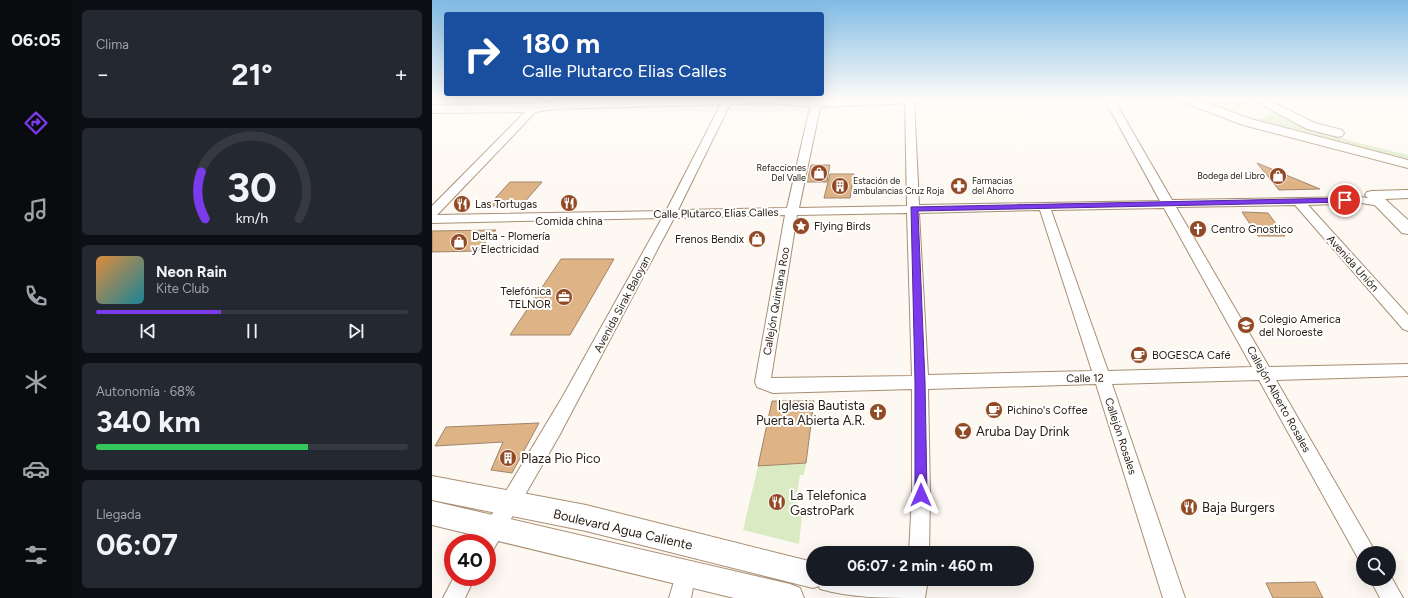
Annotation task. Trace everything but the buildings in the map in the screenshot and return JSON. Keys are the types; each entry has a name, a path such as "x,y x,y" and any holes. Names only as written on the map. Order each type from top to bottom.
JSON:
{"main road":[{"path":"1269,128 1408,165"},
{"path":"1319,128 1408,152"},
{"name":"Calle Plutarco Elias Calles","path":"1371,199 1408,194"},
{"path":"1371,199 1408,229"},
{"name":"Calle Plutarco Elias Calles","path":"1371,199 1408,203"},
{"name":"Boulevard Agua Caliente","path":"432,488 586,518 806,573"},
{"path":"432,513 488,534"},
{"path":"496,536 686,572 790,598"},
{"path":"858,586 905,598"}],"street":[{"path":"432,213 519,128"},
{"name":"Avenida Sirak Baloyan","path":"492,534 568,404 670,214 714,128"},
{"name":"Callejón Quintana Roo","path":"763,382 792,212 811,128"},
{"path":"912,128 920,382 921,495 919,546"},
{"name":"Callejón Alberto Rosales","path":"1125,128 1362,546"},
{"name":"Calle Plutarco Elias Calles","path":"432,219 1371,199"},
{"name":"Avenida Unión","path":"1298,201 1408,324"},
{"name":"Callejón Rosales","path":"1044,206 1174,598"},
{"name":"Calle 12","path":"763,382 773,386 1408,370"},
{"path":"680,598 686,572"},
{"path":"454,598 460,586"},
{"path":"914,598 916,586"},
{"path":"1385,586 1392,598"}],"green space":[{"path":"1288,128 1310,128 1355,142 1408,155 1408,159"},
{"path":"806,463 804,475 800,475 795,507 803,507 799,544 743,530 758,466"}],"place":[{"name":"Refacciones Del Valle","path":"819,173"},
{"name":"Bodega del Libro","path":"1278,176"},
{"name":"Estación de ambulancias Cruz Roja","path":"840,186"},
{"name":"Farmacias del Ahorro","path":"959,186"},
{"name":"Comida china","path":"569,203"},
{"name":"Las Tortugas","path":"462,204"},
{"name":"Flying Birds","path":"801,226"},
{"name":"Centro Gnostico","path":"1198,229"},
{"name":"Frenos Bendix","path":"757,239"},
{"name":"Delta - Plomería y Electricidad","path":"459,242"},
{"name":"Telefónica TELNOR","path":"564,297"},
{"name":"Colegio America del Noroeste","path":"1246,325"},
{"name":"BOGESCA Café","path":"1139,355"},
{"name":"Pichino's Coffee","path":"994,410"},
{"name":"Iglesia Bautista Puerta Abierta A.R.","path":"878,412"},
{"name":"Aruba Day Drink","path":"963,431"},
{"name":"Plaza Pio Pico","path":"508,458"},
{"name":"La Telefonica GastroPark","path":"777,502"},
{"name":"Baja Burgers","path":"1189,507"}],"route":[{"path":"921,495 920,382 914,209 1345,200"}]}
